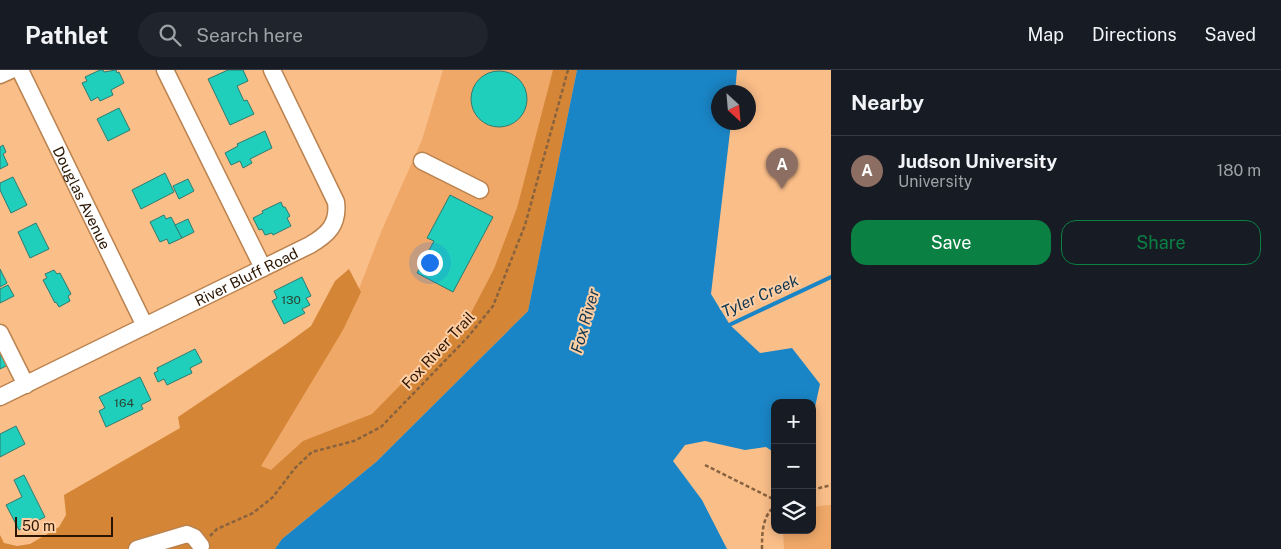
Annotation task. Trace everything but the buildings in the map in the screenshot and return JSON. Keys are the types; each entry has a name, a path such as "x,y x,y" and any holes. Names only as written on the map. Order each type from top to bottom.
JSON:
{"street":[{"path":"0,75 11,70"},
{"name":"Douglas Avenue","path":"20,70 144,326"},
{"path":"165,70 262,268"},
{"name":"River Bluff Road","path":"0,397 326,236 333,225 336,207 333,196 272,70"},
{"path":"422,161 480,190"},
{"path":"0,333 26,385"},
{"path":"137,549 187,534 194,537 201,546"}],"path":[{"name":"Fox River Trail","path":"201,546 217,529 252,513 273,496 295,468 312,452 354,441 381,428 467,338 493,306 525,225 568,70"},
{"path":"705,466 771,498"},
{"path":"816,489 831,485"},
{"path":"762,549 762,528 771,509"}],"shaded area":[{"path":"443,70 577,70 528,311 282,539 275,549 205,533 343,330 381,232 422,140"},
{"path":"553,70 577,70 528,311 376,462 282,539 275,549 0,549 0,535 4,543 17,546 30,544 59,527 66,515 64,495 180,428 178,417 311,326 335,281 349,269 361,292 343,330 261,466 271,470 303,441 372,414 471,313 494,269 517,208"},
{"path":"831,505 831,549 784,549 783,534 816,534 816,507"}],"water":[{"name":"Fox River","path":"577,70 737,70 736,85 711,85 711,130 730,130 711,294 730,325 760,353 792,348 820,384 816,402 816,399 771,399 771,450 766,447 745,450 705,441 685,445 673,461 702,500 727,549 275,549 282,539 376,462 528,311"}],"waterway":[{"name":"Tyler Creek","path":"727,326 831,277"}],"place":[{"name":"Judson University","path":"782,189"}]}
